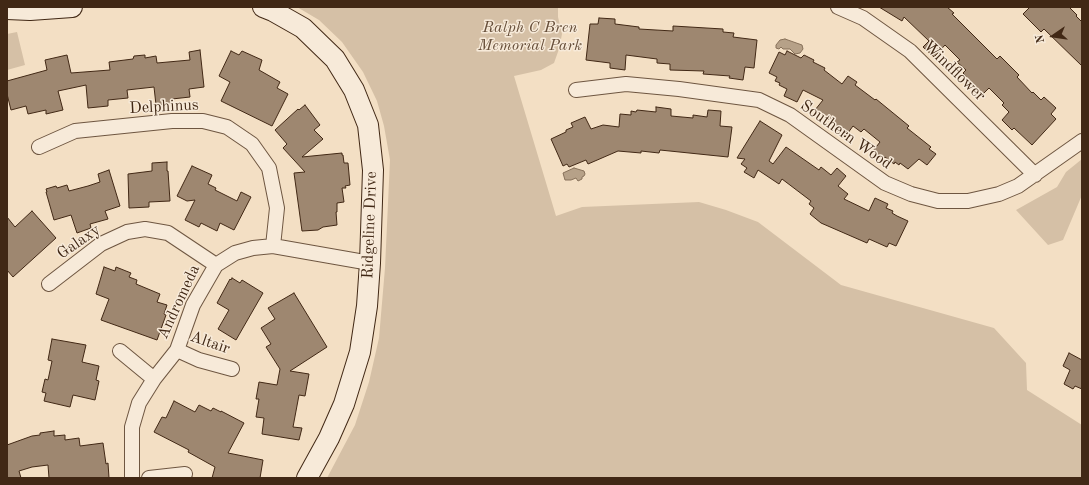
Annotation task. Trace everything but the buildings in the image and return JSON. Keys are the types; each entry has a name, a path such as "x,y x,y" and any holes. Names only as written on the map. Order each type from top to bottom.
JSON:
{"street":[{"path":"7,9 72,7"},
{"name":"Ridgeline Drive","path":"262,7 273,11 303,28 335,59 354,90 368,125 373,170 370,264 367,306 360,352 344,404 329,438 307,478"},
{"name":"Windflower","path":"838,7 863,18 910,51 1035,175"},
{"name":"Southern Wood","path":"576,90 626,84 679,89 759,100 790,115 885,183 911,194 938,201 968,201 1000,194 1018,186 1082,141"},
{"name":"Delphinus","path":"39,147 75,131 172,121 203,121 227,127 252,144 269,168 277,208 273,246"},
{"name":"Galaxy","path":"49,284 101,244 127,232 145,229 168,233 216,265"},
{"name":"Andromeda","path":"132,478 132,427 139,403 154,379 177,350 193,305 216,265 235,253 253,248 273,246 370,264"},
{"name":"Altair","path":"177,350 199,360 232,369"},
{"path":"120,351 154,379"},
{"path":"149,478 185,474"}],"green space":[{"name":"Ralph C Bren Memorial Park","path":"297,7 558,7 558,17 562,34 554,63 541,70 514,76 556,216 582,207 699,202 758,222 841,285 994,328 1026,363 1027,390 1082,425 1082,478 327,478 355,425 369,382 379,338 385,268 390,160 384,126 377,101 363,72 342,42 319,20"},
{"path":"17,32 25,65 7,70 7,34"},
{"path":"1082,159 1082,195 1063,240 1048,245 1016,210 1057,187 1066,172"}],"shaded area":[{"path":"785,39 802,45 803,49 800,53 795,54 790,49 783,49 781,47 779,49 776,48 776,45 780,40"},
{"path":"574,168 584,171 585,174 582,179 578,181 576,178 565,180 563,173"}]}
